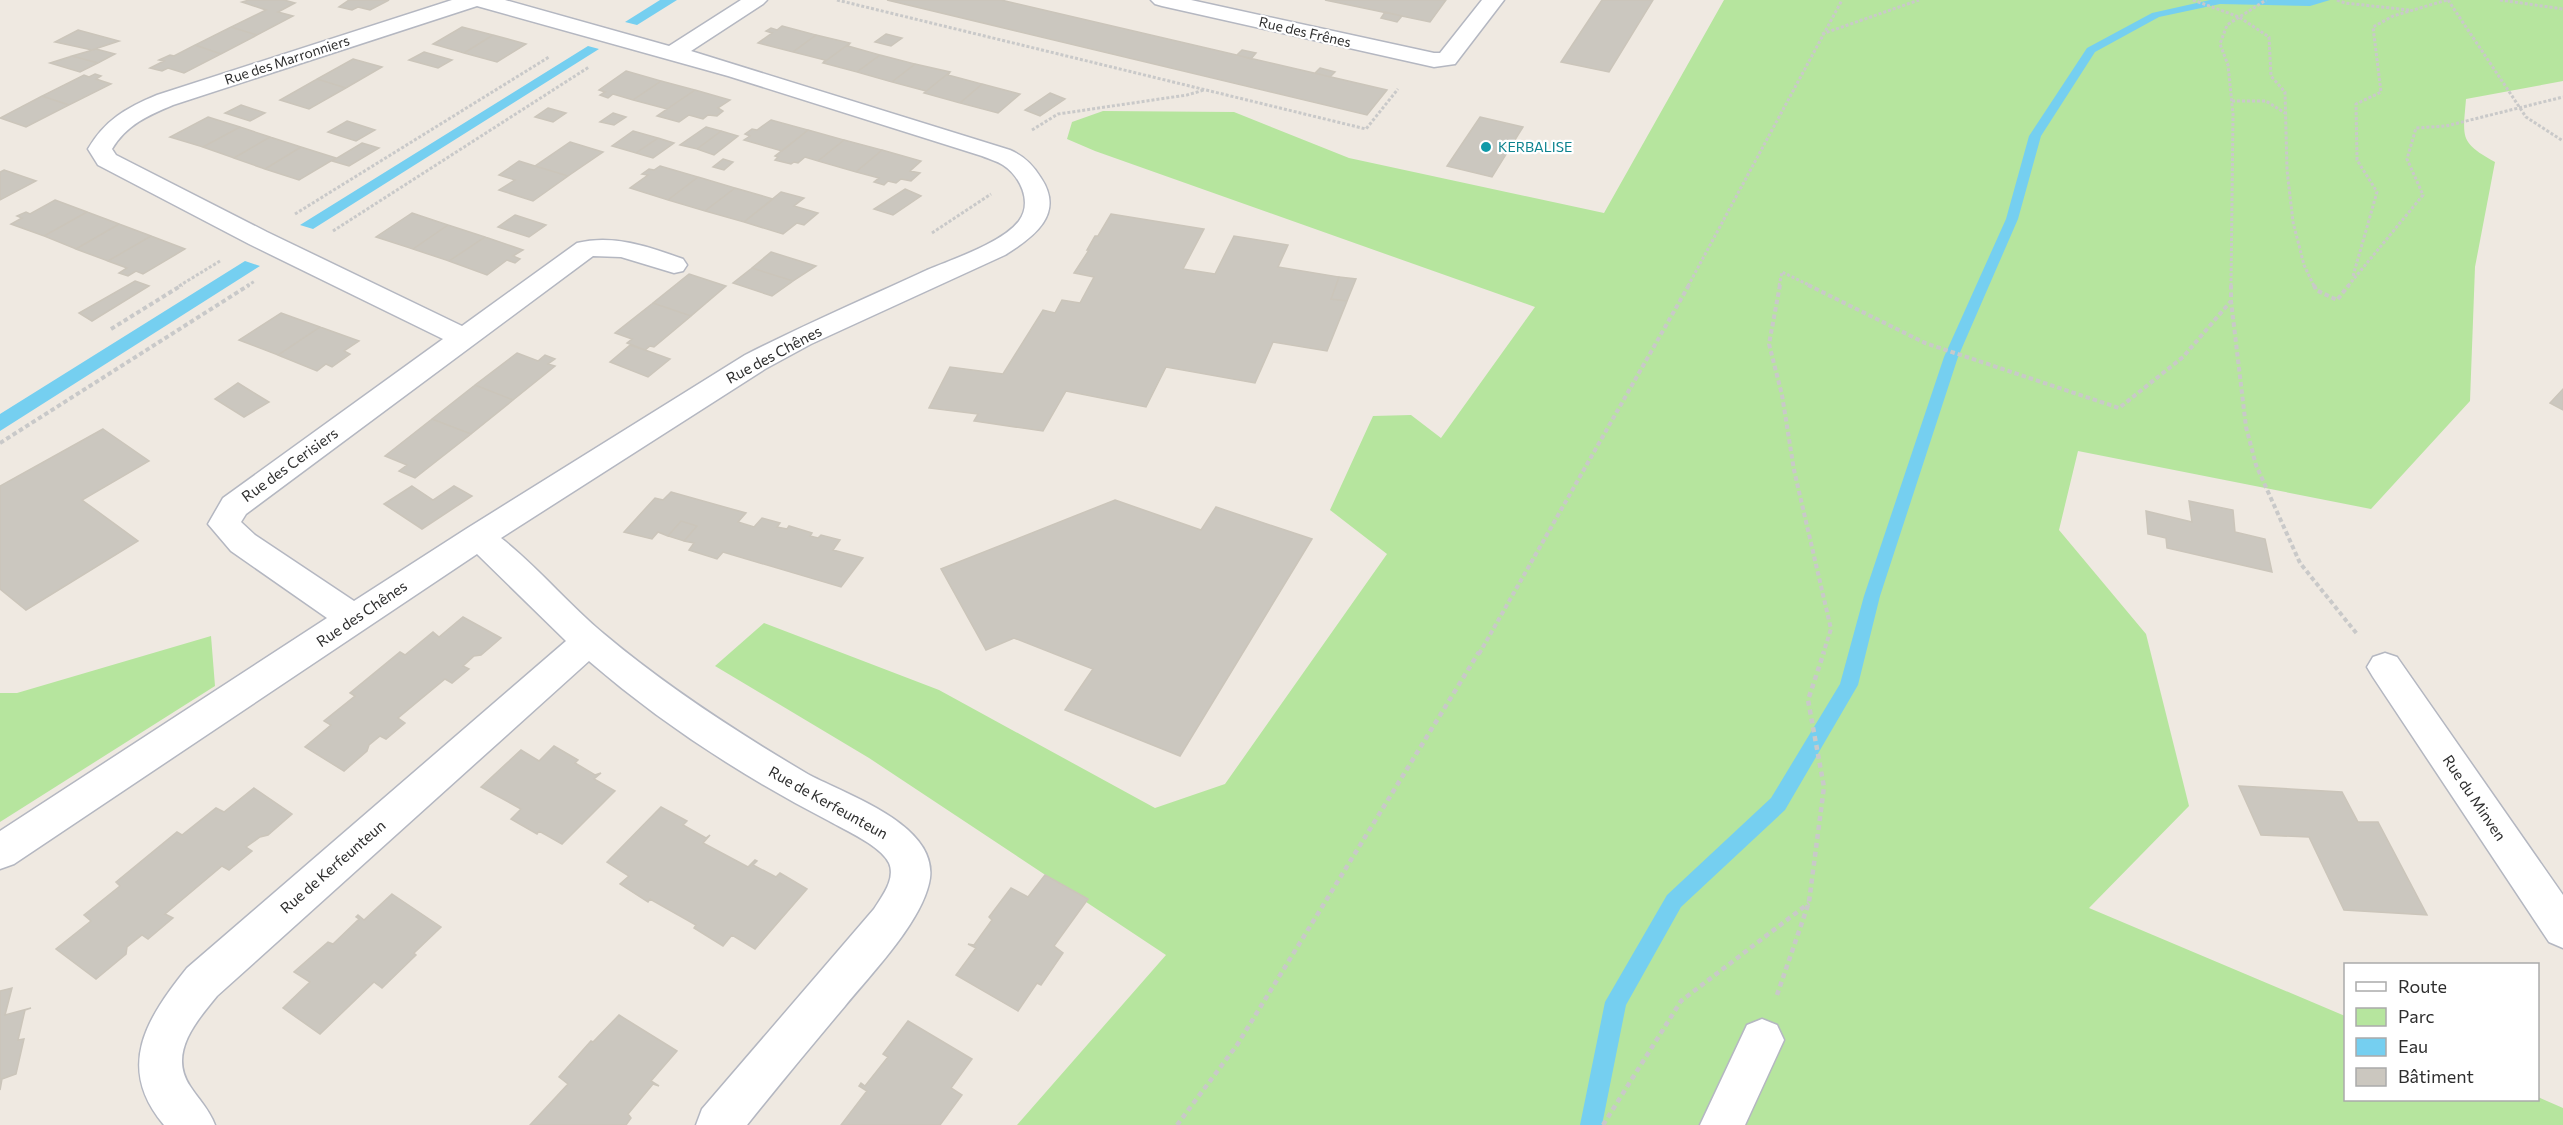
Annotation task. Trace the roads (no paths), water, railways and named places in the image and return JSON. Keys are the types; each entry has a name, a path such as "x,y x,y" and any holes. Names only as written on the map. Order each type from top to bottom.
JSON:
{"street":[{"name":"Rue des Marronniers","path":"463,338 294,256 106,160 100,149 108,133 138,111 165,100 473,0"},
{"name":"Rue des Chênes","path":"0,852 477,537 755,362 801,338 996,249 1022,233 1037,213 1037,195 1024,170 1011,159 996,153 736,70 481,0"},
{"path":"673,53 756,0"},
{"name":"Rue des Frênes","path":"1162,0 1423,59 1447,59 1493,0"},
{"name":"Rue des Cerisiers","path":"354,619 243,543 224,524 234,506 586,249 610,246 626,248 674,265"},
{"name":"Rue de Kerfeunteun","path":"477,537 505,558 589,641 681,714 724,743 812,795 891,837 903,850 912,875 909,887 888,922 718,1125"},
{"name":"Rue de Kerfeunteun","path":"193,1125 174,1105 160,1077 159,1047 177,1012 202,982 589,641"},
{"name":"Rue du Minven","path":"2389,673 2563,929"},
{"path":"1722,1125 1762,1040"}],"water":[{"path":"660,0 677,0 637,25 625,22"},
{"path":"588,46 599,49 313,229 300,225"},
{"path":"245,261 260,266 0,431 0,414"}],"waterway":[{"path":"1591,1125 1616,1002 1674,901 1778,804 1849,685 1872,596 1951,357 2012,219 2035,136 2091,50 2156,15 2220,1 2310,3 2325,0"}],"place":[{"name":"KERBALISE","path":"1486,147"}]}
